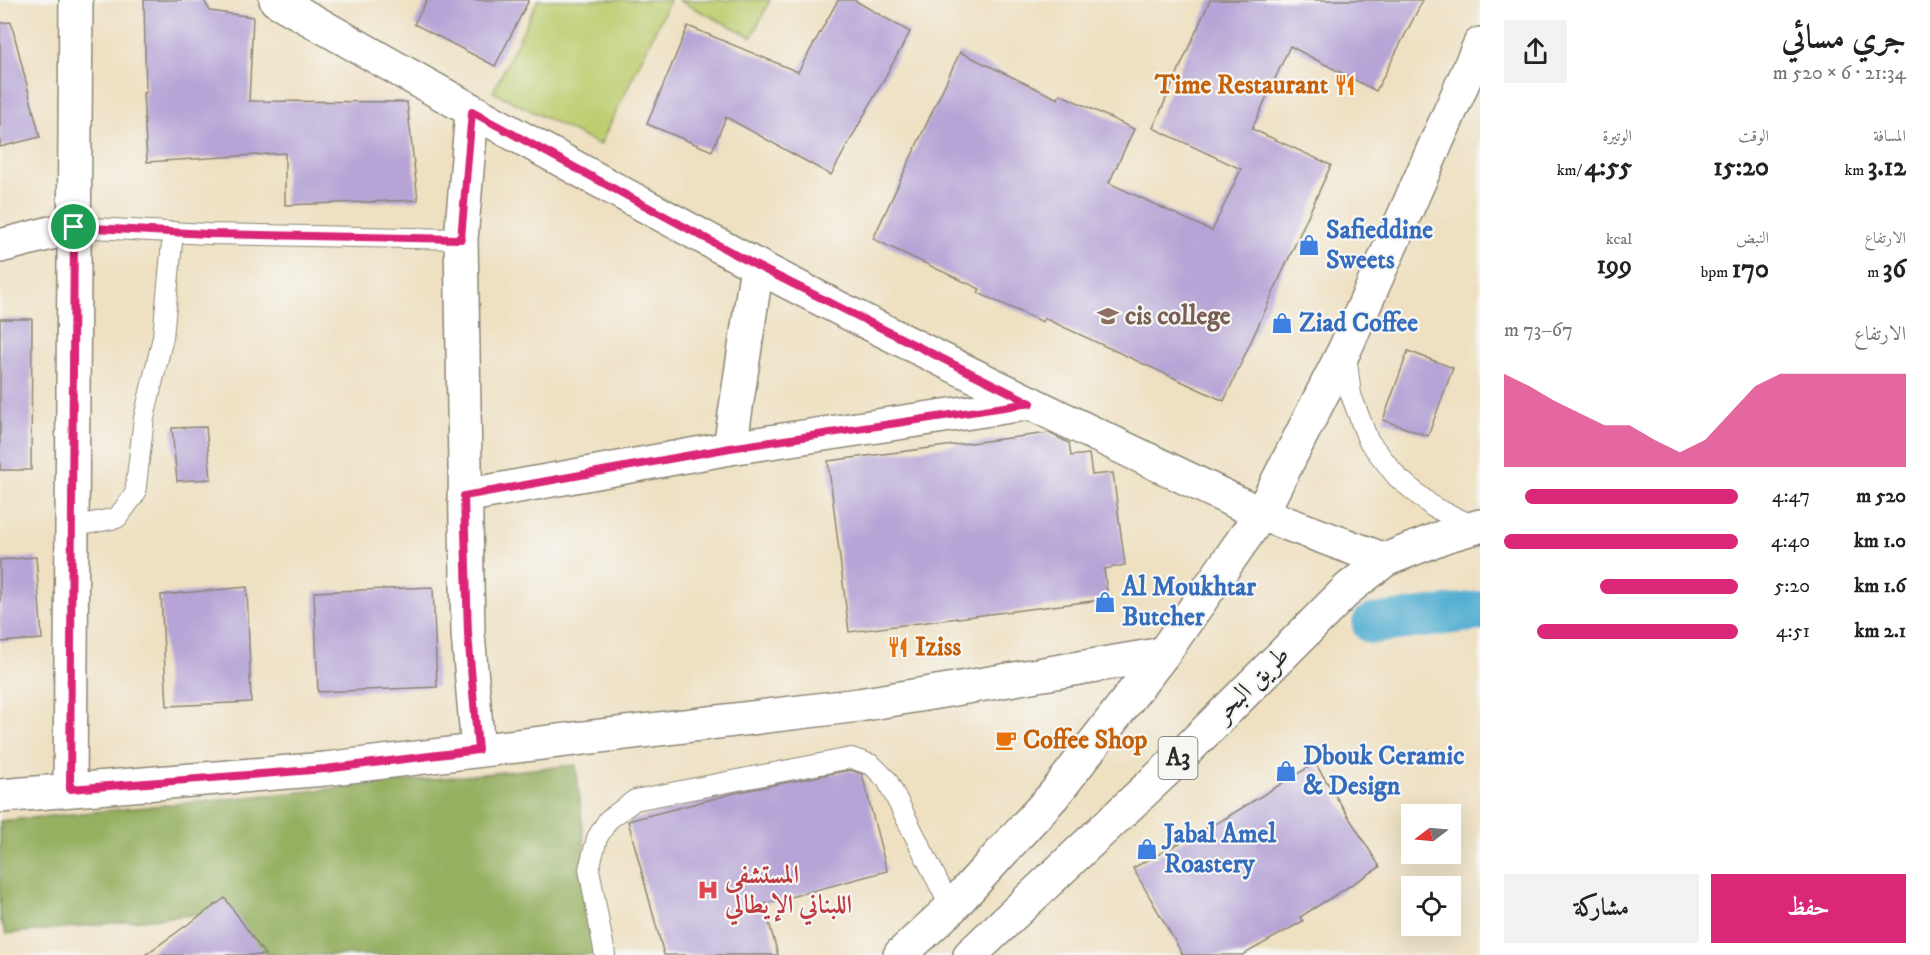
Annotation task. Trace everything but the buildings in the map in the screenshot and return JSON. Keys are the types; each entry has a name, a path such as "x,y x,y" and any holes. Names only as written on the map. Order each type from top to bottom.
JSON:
{"main road":[{"path":"70,789 76,0"},
{"path":"276,0 472,112 757,266 1260,514 1384,560"},
{"path":"900,955 951,908 1054,795 1163,654 1260,514 1345,349 1480,44"},
{"path":"472,112 461,239 468,634 478,750"},
{"path":"0,246 74,227"},
{"path":"730,448 757,266"},
{"path":"464,496 730,448 1031,403"},
{"name":"طريق البحر","path":"970,955 1175,762 1349,588 1384,560 1445,536 1478,526"},
{"path":"0,796 325,769 859,705 1163,654"}],"lane":[{"path":"74,227 172,232 461,239"},
{"path":"71,527 117,518 135,495 144,418 162,337 172,232"},
{"path":"1345,349 1351,395 1368,440 1397,477 1424,500 1433,507 1478,526"},
{"path":"604,955 589,869 597,838 608,820 635,800 851,758 872,765 887,780 951,908"}],"green space":[{"path":"538,0 670,0 600,145 493,92"},
{"path":"678,0 770,0 752,37"},
{"path":"576,765 596,955 248,955 219,912 6,934 0,919 0,821"}],"waterway":[{"path":"1372,624 1480,611"}],"place":[{"name":"Time Restaurant","path":"1345,85"},
{"name":"Safieddine Sweets","path":"1309,245"},
{"name":"cis college","path":"1108,316"},
{"name":"Ziad Coffee","path":"1282,323"},
{"name":"Al Moukhtar Butcher","path":"1105,602"},
{"name":"Iziss","path":"898,647"},
{"name":"Coffee Shop","path":"1006,740"},
{"name":"Dbouk Ceramic & Design","path":"1286,771"},
{"name":"Jabal Amel Roastery","path":"1147,849"},
{"name":"المستشفى اللبناني الإيطالي","path":"708,890"}],"route":[{"path":"472,112 757,266 1031,403 730,448 464,496 468,634 478,750 325,769 70,789 74,227 208,234 461,239 472,112"}]}
